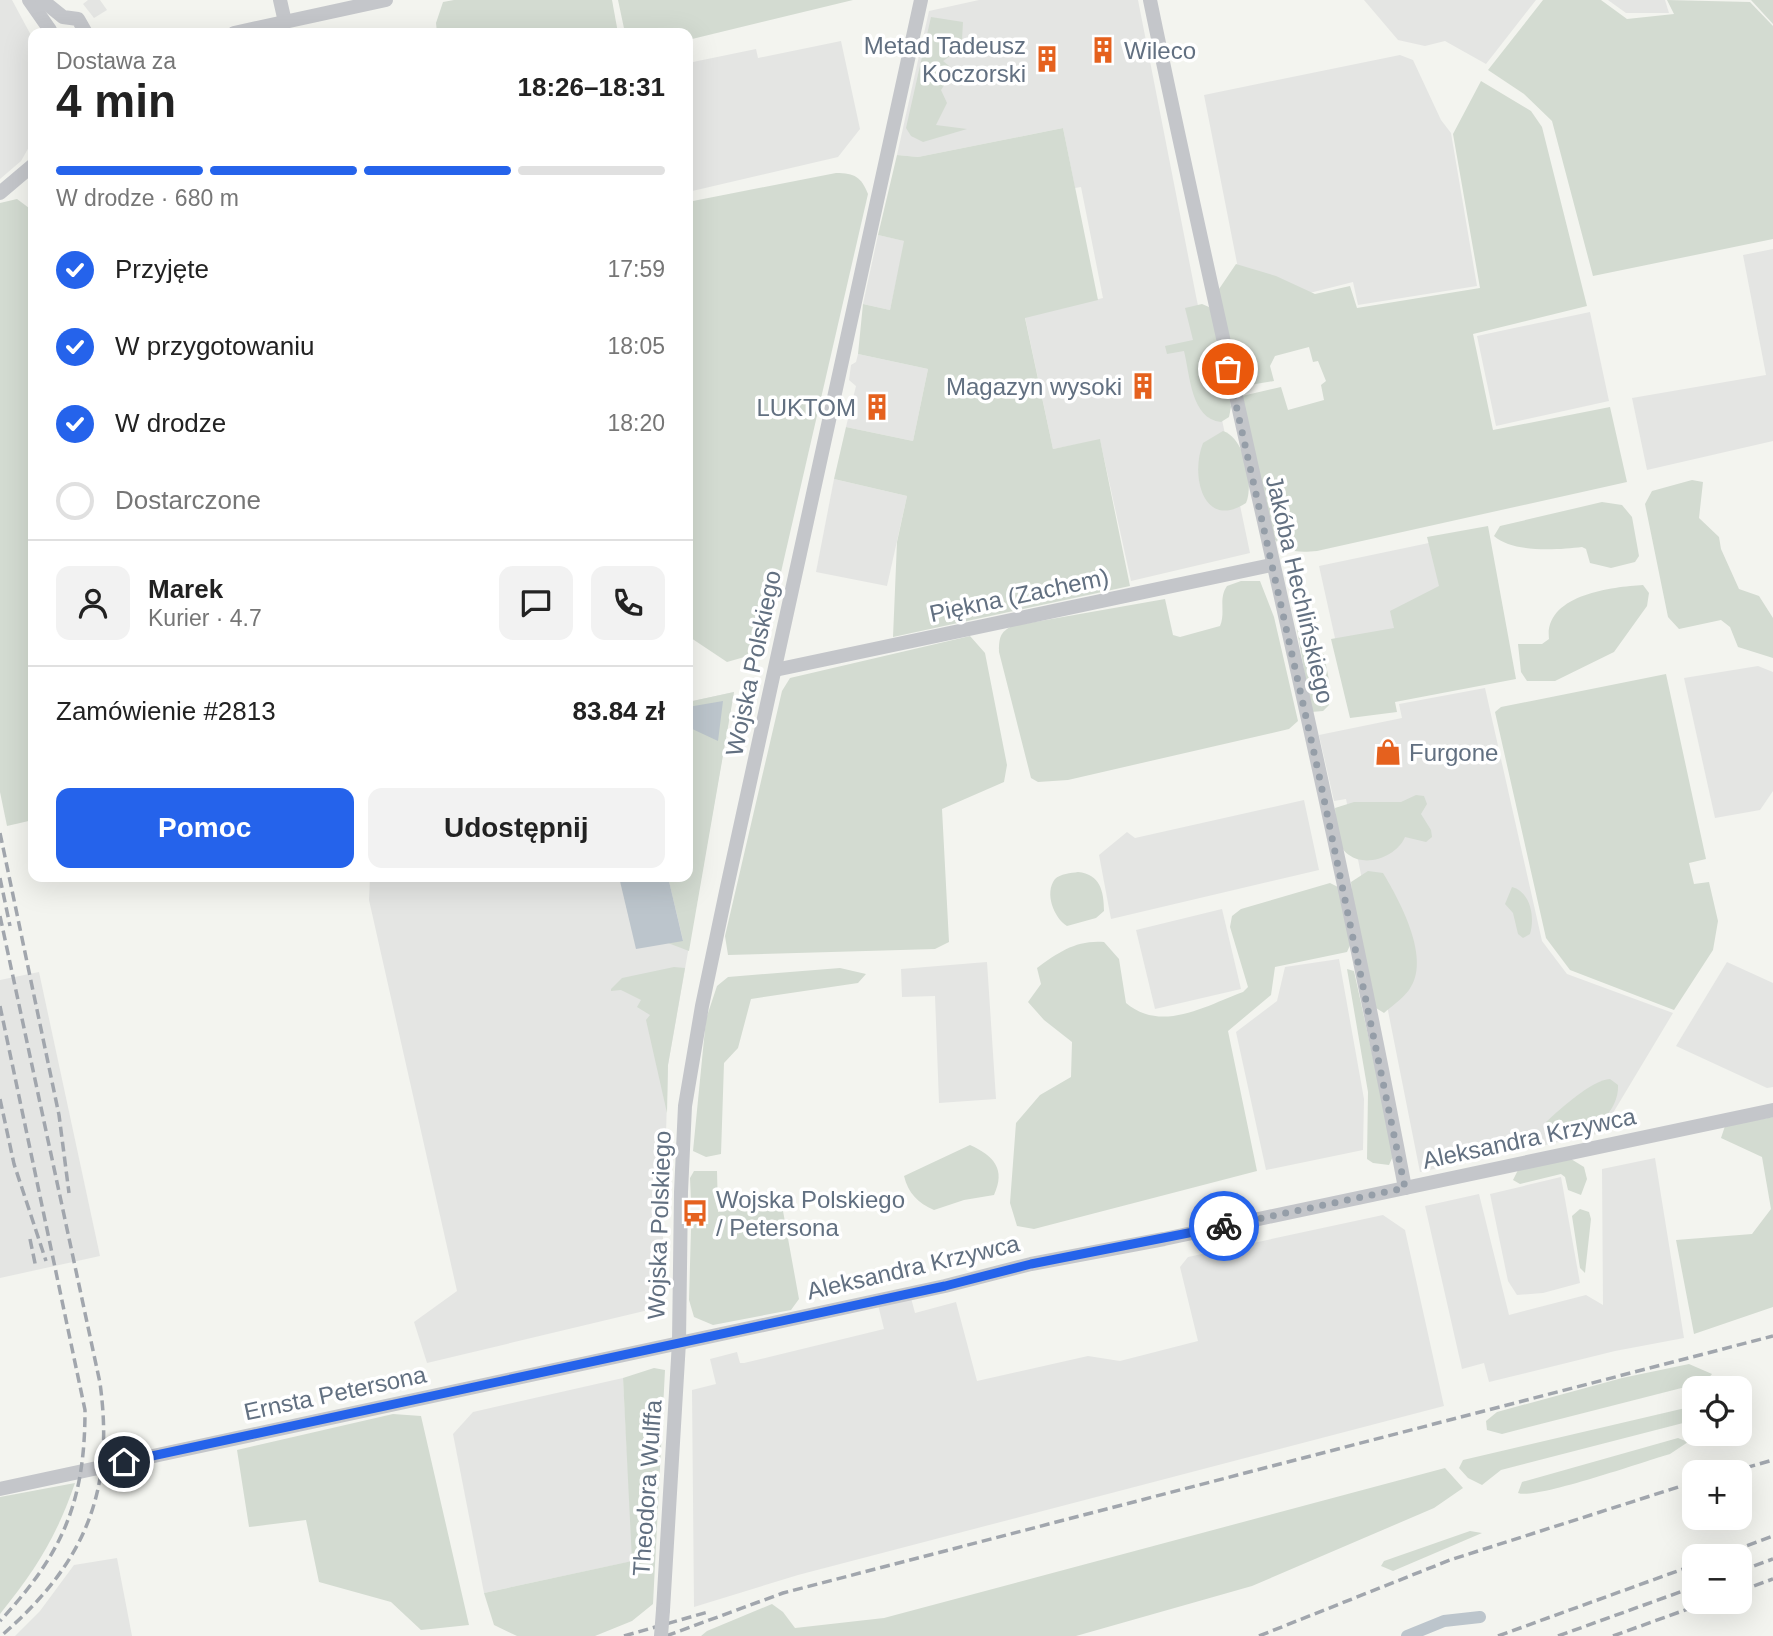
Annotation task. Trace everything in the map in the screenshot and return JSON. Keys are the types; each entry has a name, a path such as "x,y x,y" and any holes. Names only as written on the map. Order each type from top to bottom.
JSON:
{"street":[{"path":"29,0 47,28"},
{"path":"42,0 64,17 78,19 83,28"},
{"path":"280,0 285,22"},
{"path":"257,28 386,0"},
{"name":"Wojska Polskiego","path":"679,1342 685,1106 702,1006 920,0"},
{"name":"Jakóba Hechlińskiego","path":"1150,0 1405,1188"},
{"path":"52,28 57,20 64,17"},
{"path":"0,193 28,169"},
{"name":"Piękna (Zachem)","path":"775,670 1272,565"},
{"name":"Aleksandra Krzywca","path":"679,1342 945,1286 1031,1264 1773,1110"},
{"name":"Ernsta Petersona","path":"0,1489 679,1342"},
{"name":"Theodora Wulffa","path":"661,1636 679,1342"}],"shaded area":[{"path":"0,0 12,0 28,30 28,149 21,161 0,179"},
{"path":"88,0 100,0 107,10 94,18 83,4"},
{"path":"612,0 617,28 436,28 443,2"},
{"path":"618,0 853,0 693,39 693,28 624,28"},
{"path":"979,0 1138,0 1250,553 1131,581 1100,440 1053,449 1025,317 1103,298 1081,187 1075,188 1063,128 918,157 897,155 929,11"},
{"path":"1364,0 1536,0 1486,64 1445,41 1425,46 1398,40"},
{"path":"1543,0 1601,0 1627,19 1674,14 1667,0 1750,2 1773,26 1773,239 1593,276 1552,121 1524,94 1488,70"},
{"path":"1608,0 1665,0 1669,13 1626,13"},
{"path":"1751,0 1773,0 1773,24"},
{"path":"931,17 963,22 962,40 945,36 944,46 956,52 943,61 954,70 941,90 947,103 936,125 967,129 923,142 911,136 906,128"},
{"path":"841,41 860,129 838,157 693,191 693,62 756,49 758,58"},
{"path":"1400,55 1413,60 1441,120 1451,133 1477,286 1358,305 1353,282 1246,309 1204,95"},
{"path":"1481,81 1531,111 1542,127 1587,306 1473,334 1493,430 1610,407 1627,482 1317,551 1303,552 1286,548 1271,535 1242,396 1281,387 1288,410 1324,400 1321,385 1326,381 1318,361 1313,362 1309,347 1275,356 1270,366 1274,381 1238,387 1217,292 1236,264 1276,276 1315,294 1350,286 1357,308 1480,288 1453,134"},
{"path":"1063,128 1098,300 1025,318 1053,449 1100,439 1130,586 893,637 897,542 907,496 834,479 846,427 913,441 928,369 858,354 863,304 890,310 904,241 878,235 897,155 918,157"},
{"path":"836,173 856,177 868,194 767,633 748,656 727,662 693,639 693,201"},
{"path":"17,199 28,207 28,821 7,826 0,792 0,203"},
{"path":"878,235 905,241 890,310 863,304"},
{"path":"1773,249 1773,441 1647,470 1632,398 1766,375 1743,255"},
{"path":"1202,304 1209,307 1214,315 1231,407 1229,417 1221,422 1211,419 1198,405 1190,383 1184,351 1167,354 1165,346 1193,340 1185,308"},
{"path":"1590,312 1609,401 1496,426 1477,336"},
{"path":"858,354 928,369 913,441 846,427 856,386 849,380 851,365 856,362"},
{"path":"1223,431 1231,435 1237,443 1246,462 1248,474 1246,503 1231,510 1219,510 1210,505 1204,496 1198,470 1203,443"},
{"path":"834,479 907,496 887,586 816,572"},
{"path":"1692,480 1703,482 1699,518 1719,537 1721,549 1739,589 1759,596 1773,618 1773,658 1738,647 1730,627 1721,620 1679,629 1668,617 1645,504 1652,491"},
{"path":"1602,502 1622,505 1632,517 1639,556 1635,562 1611,568 1590,563 1586,549 1582,547 1524,548 1494,536 1500,526"},
{"path":"1488,526 1516,679 1395,702 1397,712 1350,718 1331,639 1394,628 1390,611 1439,586 1427,537"},
{"path":"1486,531 1350,706 1319,566"},
{"path":"1241,581 1260,581 1274,617 1298,721 1289,729 1068,780 1038,782 1031,778 999,652 1000,639 1005,631 1012,626 1165,599 1173,635 1180,637 1220,626 1224,591 1227,586"},
{"path":"1643,585 1649,593 1647,606 1614,652 1555,681 1527,681 1521,672 1518,644 1542,644 1549,639 1550,624 1557,612 1582,596 1614,588"},
{"path":"1298,614 1312,642 1324,655 1330,685 1329,705 1323,711 1311,712 1295,617"},
{"path":"970,636 985,653 1007,765 1004,782 942,809 949,942 935,949 728,955 725,936 782,691 790,678"},
{"path":"1758,666 1773,672 1773,791 1760,810 1715,818 1684,678"},
{"path":"1666,674 1706,859 1689,863 1694,884 1709,882 1718,921 1713,950 1674,1010 1570,970 1546,938 1495,712 1501,707"},
{"path":"1485,688 1542,941 1567,974 1673,1013 1601,1133 1420,1172 1346,799 1334,801 1319,735 1402,718 1399,704"},
{"path":"734,692 668,1065 661,1307 427,1363 414,1322 457,1291 369,900 370,882 693,882 693,701"},
{"path":"734,692 689,951 668,943 683,940 669,882 693,882 693,701"},
{"path":"723,701 718,741 693,729 693,706"},
{"path":"1416,795 1424,796 1427,804 1421,814 1431,830 1432,837 1426,842 1405,837 1395,850 1373,860 1356,859 1341,846 1335,808 1354,802 1401,802"},
{"path":"1304,800 1319,870 1111,919 1099,855 1127,832 1135,838"},
{"path":"1368,871 1383,873 1405,914 1417,963 1415,978 1409,990 1384,1013 1376,1008 1353,908 1351,882"},
{"path":"1078,872 1096,880 1103,897 1104,911 1096,918 1067,926 1052,905 1050,891 1057,877"},
{"path":"620,882 669,882 683,941 636,949"},
{"path":"1330,883 1338,887 1351,943 1347,952 1275,967 1271,995 1228,1031 1257,1171 1034,1229 1017,1226 1010,1203 1016,1123 1040,1095 1071,1077 1072,1042 1044,1020 1028,1002 1041,984 1037,968 1068,948 1085,943 1104,942 1119,959 1126,1003 1140,1012 1154,1016 1199,1010 1243,992 1248,987 1230,927 1232,916 1241,909"},
{"path":"1512,887 1524,894 1532,913 1530,934 1523,938 1518,934 1513,913 1505,904"},
{"path":"1222,909 1241,989 1155,1009 1136,930"},
{"path":"1339,959 1364,1099 1363,1150 1266,1170 1236,1032 1277,1001 1285,967"},
{"path":"987,962 996,1099 939,1103 935,996 902,997 901,969"},
{"path":"1727,962 1773,983 1773,1087 1767,1088 1676,1046"},
{"path":"674,967 685,968 668,1065 667,1113 646,1020 650,1015 637,1007 641,1000 621,990 611,989 622,978"},
{"path":"840,968 866,974 858,983 751,999 738,1048 724,1063 721,1154 706,1157 693,1151 706,1019 717,986 728,977"},
{"path":"1347,969 1354,971 1394,1154 1389,1165 1373,1163 1367,1159 1368,1092"},
{"path":"39,972 100,1256 0,1278 0,980"},
{"path":"1610,1079 1618,1085 1617,1097 1604,1119 1594,1127 1570,1137 1547,1132 1546,1122 1568,1103 1594,1084"},
{"path":"1773,1117 1773,1307 1694,1334 1676,1240 1752,1234 1771,1209 1762,1157 1721,1138 1725,1126"},
{"path":"970,1145 986,1154 996,1164 999,1178 994,1195 964,1200 934,1210 914,1197 904,1176"},
{"path":"1655,1158 1684,1338 1615,1351 1489,1382 1484,1363 1462,1369 1425,1206 1479,1194 1509,1315 1586,1295 1603,1305 1602,1169"},
{"path":"1571,1159 1584,1167 1587,1179 1581,1195 1568,1190 1565,1177 1561,1174 1520,1184 1513,1180 1518,1170"},
{"path":"694,1171 717,1171 718,1212 781,1200 799,1299 791,1310 713,1325 694,1317 689,1300 691,1229 703,1214 702,1202 691,1202 690,1178"},
{"path":"1561,1177 1580,1283 1543,1293 1517,1295 1508,1281 1490,1194"},
{"path":"1580,1209 1589,1212 1591,1219 1585,1273 1580,1268 1572,1216"},
{"path":"1383,1215 1405,1230 1444,1406 798,1575 694,1607 692,1390 716,1384 710,1359 737,1352 740,1363 744,1363 884,1329 878,1305 911,1298 915,1313 956,1302 977,1381 1088,1356 1120,1361 1198,1341 1180,1267 1188,1257"},
{"path":"1689,1364 1712,1374 1682,1376 1682,1388 1502,1434 1487,1430 1486,1421 1497,1412 1622,1378"},
{"path":"654,1368 665,1370 653,1604 632,1621 595,1636 517,1636 494,1625 484,1593 632,1561 623,1378"},
{"path":"623,1378 633,1561 484,1593 453,1434 473,1412"},
{"path":"1682,1409 1682,1423 1501,1470 1482,1485 1468,1478 1459,1468 1463,1460"},
{"path":"393,1414 421,1416 469,1625 421,1630 391,1602 319,1582 306,1520 249,1527 237,1450"},
{"path":"1678,1438 1682,1440 1682,1446 1670,1454 1567,1486 1528,1494 1518,1493 1522,1482"},
{"path":"1445,1468 1463,1488 1434,1508 1252,1586 1076,1636 701,1636 772,1604 783,1612 795,1628 884,1618"},
{"path":"75,1483 44,1552 0,1614 0,1497"},
{"path":"1470,1531 1482,1533 1393,1571 1381,1566 1384,1561"},
{"path":"117,1558 132,1636 15,1636 40,1611 74,1565"}],"waterway":[{"path":"1407,1636 1444,1621 1480,1617"}],"railway":[{"path":"0,833 59,1115 69,1193"},
{"path":"0,878 10,926"},
{"path":"0,916 100,1383 103,1422 103,1459 87,1524 73,1553 54,1582 1,1636"},
{"path":"0,1006 85,1410 81,1472 66,1525 40,1572 0,1621"},
{"path":"0,1099 14,1164 46,1261"},
{"path":"30,1239 36,1268"},
{"path":"666,1636 783,1593 1773,1336"},
{"path":"1752,1466 1773,1460"},
{"path":"1259,1636 1450,1560 1682,1486"},
{"path":"1751,1544 1773,1536"},
{"path":"1752,1567 1773,1559"},
{"path":"1498,1636 1682,1569"},
{"path":"1752,1587 1773,1579"},
{"path":"1558,1636 1682,1591"},
{"path":"1613,1636 1682,1611"},
{"path":"624,1636 708,1612"}],"way so far":[{"path":"1224,1226 1405,1188 1319,775 1228,369"}],"place":[{"name":"Wileco","path":"1103,50"},
{"name":"Metad Tadeusz Koczorski","path":"1047,59"},
{"name":"Magazyn wysoki","path":"1143,386"},
{"name":"LUKTOM","path":"877,407"},
{"name":"Furgone","path":"1388,752"},
{"name":"Wojska Polskiego / Petersona","path":"695,1213"}],"route":[{"path":"124,1462 945,1286 1031,1264 1224,1226"}]}
